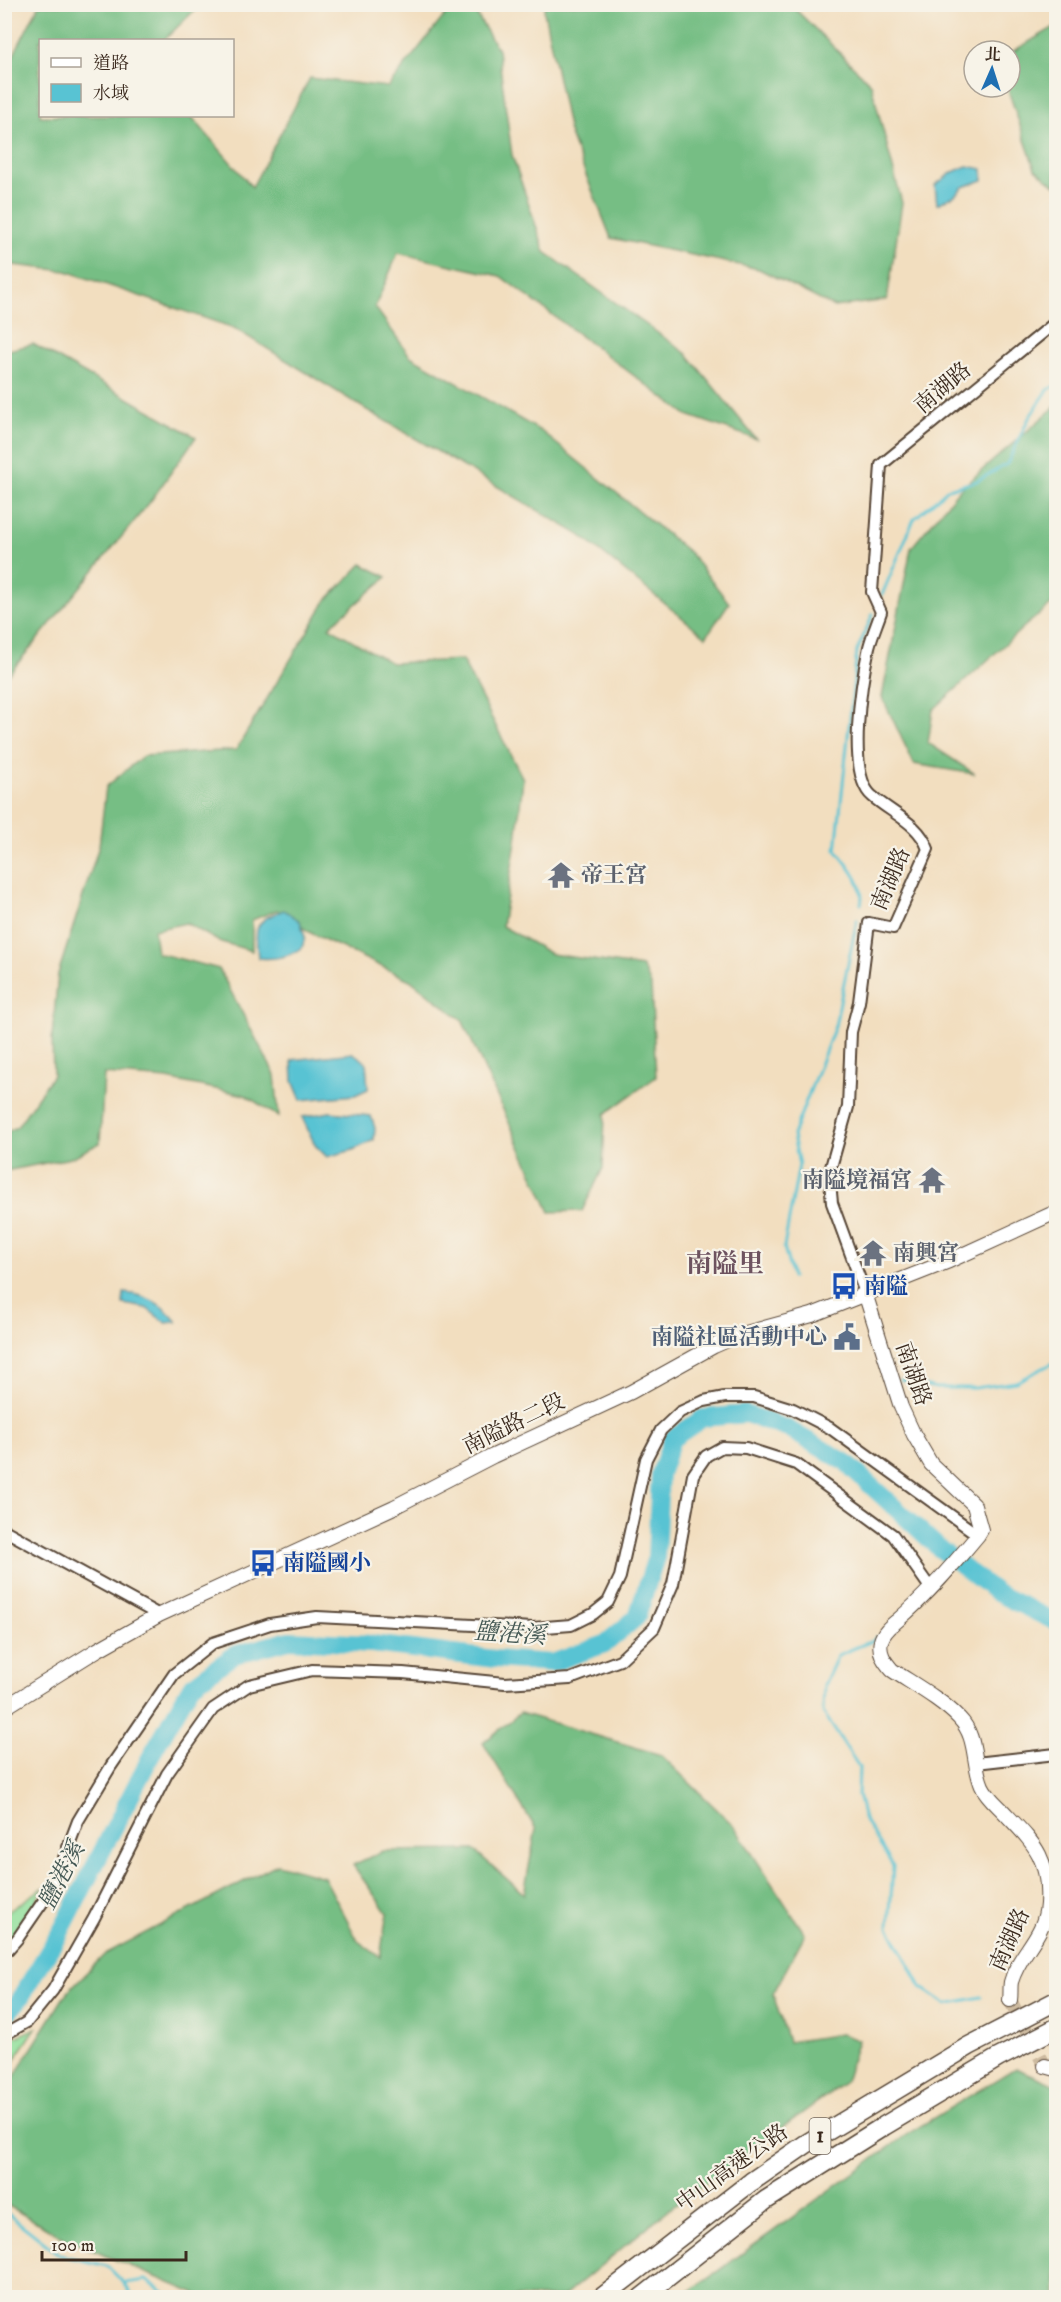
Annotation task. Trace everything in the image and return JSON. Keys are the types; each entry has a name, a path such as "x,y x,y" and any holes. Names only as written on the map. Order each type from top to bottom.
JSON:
{"highway":[{"name":"中山高速公路","path":"601,2298 750,2182 806,2144 969,2046 1056,2001"},
{"name":"中山高速公路","path":"641,2298 766,2200 998,2058 1056,2028"}],"street":[{"name":"南湖路","path":"1010,2000 1011,1982 1023,1957 1046,1921 1047,1882 1043,1863 1034,1844 983,1789 978,1777 972,1737 960,1718 892,1670 884,1661 880,1651 881,1640 887,1629 931,1589 981,1530 974,1505 931,1464 900,1407 865,1293 832,1203 831,1167 848,1107 851,1032 859,1002 869,923 893,928 928,849 924,837 871,796 863,786 858,764 857,745 864,676 870,646 881,612 872,592 881,465 1056,322"},
{"name":"南隘路二段","path":"4,1708 97,1650 159,1615 394,1507 493,1456 632,1392 714,1346 739,1335 812,1315 949,1261 1056,1212"},
{"path":"4,1954 18,1938 53,1887 78,1821 111,1766 174,1674 205,1649 213,1643 270,1624 317,1617 533,1628 571,1625 593,1614 608,1602 620,1577 646,1459 661,1430 680,1412 704,1401 725,1396 754,1397 793,1410 830,1428 978,1535"},
{"path":"4,2035 27,2022 53,1990 94,1918 168,1774 213,1709 249,1685 312,1670 403,1673 505,1683 570,1679 620,1660 654,1628 673,1584 693,1474 706,1456 722,1448 746,1448 796,1464 893,1535 931,1589"},
{"path":"4,1530 159,1615"},
{"path":"976,1763 1056,1754"}],"green space":[{"path":"39,5 200,5 165,39 39,39 39,117 192,117 252,187 310,78 388,87 453,5 471,5 498,50 512,155 545,252 687,354 756,439 687,415 500,276 398,253 375,307 410,356 541,431 690,553 729,603 706,637 580,535 367,410 234,328 66,271 5,264 5,72"},
{"path":"545,5 791,5 871,84 902,203 887,300 834,307 759,269 611,238 569,132 544,12"},
{"path":"1056,26 1056,186 1035,169 1011,99 1022,99 1022,46"},
{"path":"33,344 196,437 150,502 5,679 5,351"},
{"path":"1056,406 1056,601 1025,626 933,710 928,743 975,774 914,764 882,697 911,548 958,491"},
{"path":"362,564 387,577 329,627 391,663 462,660 523,779 516,842 502,926 551,954 642,967 651,985 656,1077 605,1114 603,1168 582,1211 550,1212 462,1020 410,980 311,933 277,910 252,920 252,951 218,941 186,923 154,930 157,953 219,969 275,1075 279,1117 245,1095 167,1079 104,1074 100,1143 71,1158 5,1171 5,1133 17,1127 53,1075 52,1037 58,974 99,846 106,787 143,756 236,750 326,601"},
{"path":"520,1713 661,1755 734,1826 805,1934 773,1994 788,2042 841,2034 858,2040 845,2082 663,2214 563,2297 203,2297 66,2239 5,2204 5,2087 9,2085 67,1992 105,1954 277,1864 324,1877 358,1941 380,1957 387,1913 353,1865 383,1851 474,1850 524,1894 536,1829 483,1743"},
{"path":"44,1887 23,1924 5,1948 5,1914"},
{"path":"36,2028 5,2074 5,2042"},
{"path":"1015,2068 1056,2085 1056,2297 682,2297 909,2133"}],"water":[{"path":"967,166 983,169 983,180 963,187 954,196 937,204 935,185 953,172"},
{"path":"284,910 300,921 305,937 302,948 281,957 258,958 256,939 258,926 266,918"},
{"path":"353,1053 366,1062 368,1089 355,1095 301,1100 293,1081 292,1060"},
{"path":"330,1112 371,1116 375,1128 374,1140 353,1150 327,1157 315,1145 302,1117"},
{"path":"124,1293 154,1301 177,1322 166,1323 146,1308 123,1304"}],"waterway":[{"path":"882,595 914,519 948,489 977,481 1007,464 1029,418 1048,390 1056,385"},
{"path":"861,904 862,897 858,882 836,850 857,651 873,614"},
{"path":"792,1277 784,1247 799,1165 793,1135 835,1026 857,920"},
{"path":"901,1380 936,1388 975,1388 1016,1382 1056,1363"},
{"name":"鹽港溪","path":"4,2017 19,2000 61,1931 153,1752 191,1686 234,1655 289,1640 372,1644 495,1659 552,1663 605,1644 637,1617 656,1557 660,1474 672,1439 703,1418 746,1414 788,1429 845,1462 940,1549 997,1593 1056,1622"},
{"path":"930,1580 949,1556"},
{"path":"876,1637 874,1640 838,1655 824,1685 823,1712 859,1767 858,1795 864,1819 893,1866 889,1927 921,1987 946,2004 981,1997"},
{"path":"4,2211 60,2255 107,2266 124,2283 134,2298"},
{"path":"125,2283 146,2280 172,2298"}],"tunnel":[{"path":"1010,2000 1045,2066"}],"place":[{"name":"帝王宮","path":"561,875"},
{"name":"南隘境福宮","path":"932,1180"},
{"name":"南興宮","path":"873,1253"},
{"name":"南隘","path":"844,1286"},
{"name":"南隘社區活動中心","path":"847,1337"},
{"name":"南隘國小","path":"263,1563"}],"district":[{"name":"南隘里","path":"725,1264"}]}
